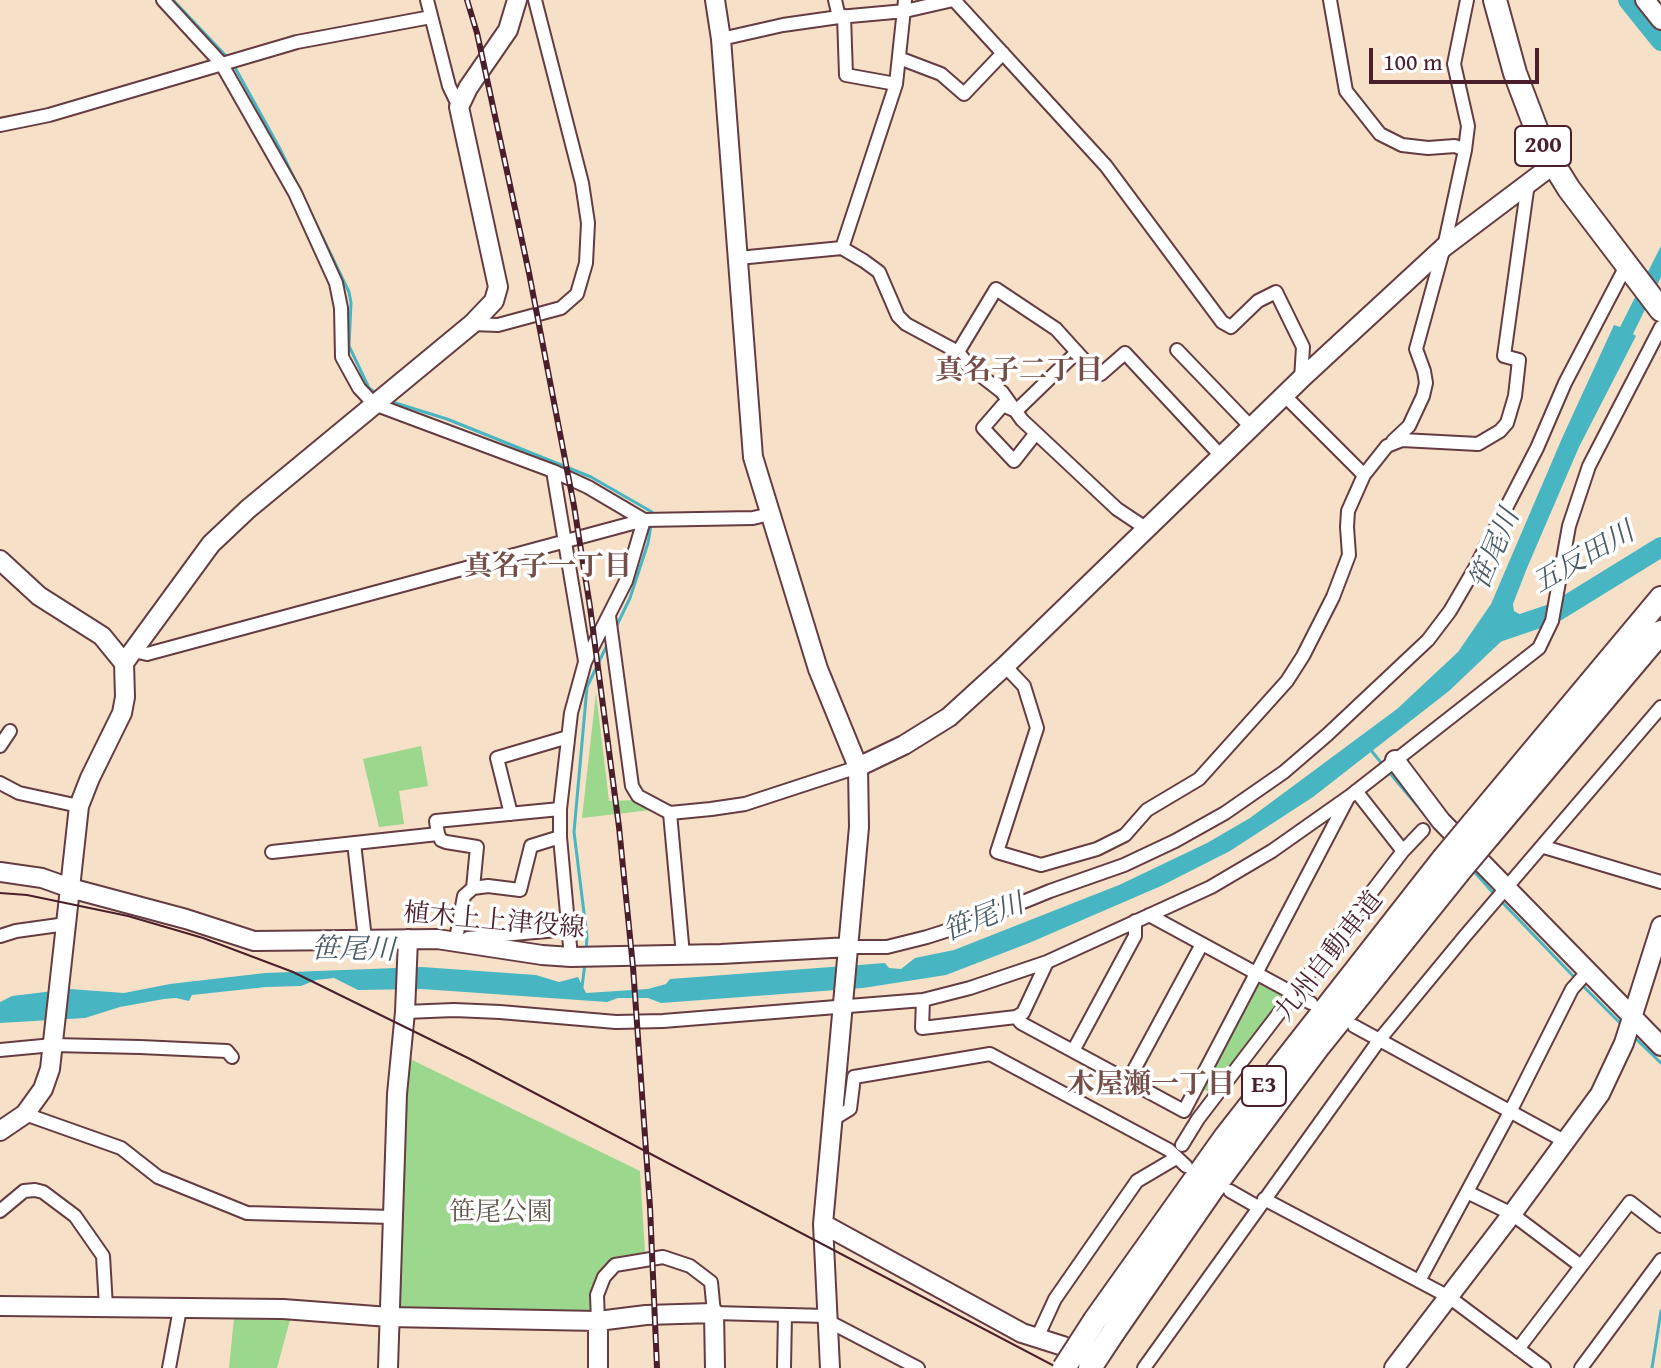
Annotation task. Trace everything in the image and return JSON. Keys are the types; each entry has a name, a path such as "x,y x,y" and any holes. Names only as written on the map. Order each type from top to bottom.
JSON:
{"highway":[{"name":"200","path":"1495,0 1524,99 1543,147 1629,270 1661,310"},
{"name":"九州自動車道","path":"1064,1368 1104,1326 1226,1136 1481,829 1647,638 1661,598"},
{"name":"九州自動車道","path":"1090,1368 1104,1326"}],"street":[{"path":"163,0 221,63 301,206 336,283 341,308 342,357 359,388 374,404 553,471 588,487 644,520"},
{"path":"0,1131 25,1114 43,1089 50,1069 79,806 122,713 129,657 211,544 472,324 494,301 498,287 459,107 449,86 427,0"},
{"path":"459,107 468,88 508,30 517,0"},
{"path":"472,324 498,325 561,308 577,294 586,263 588,223 582,183 535,0"},
{"path":"715,0 721,39 753,457 818,669 858,767 859,827 823,1224 830,1368"},
{"path":"835,0 842,16 846,75 896,84"},
{"path":"721,39 783,25 954,0 1106,166 1222,322 1231,327 1258,301 1276,292 1303,347 1301,379"},
{"path":"1330,0 1346,91 1380,134 1402,145 1428,148 1455,146 1465,150"},
{"path":"1005,666 1024,686 1037,728 997,852 1041,865 1097,849 1125,835 1147,810 1199,779 1287,681 1307,649 1349,555 1348,511 1364,475 1409,426 1423,396 1426,383 1416,349 1444,247 1468,126 1454,64 1467,0"},
{"path":"842,248 896,84 905,6"},
{"path":"0,125 49,115 297,42 431,17"},
{"path":"899,58 941,74 964,94 1003,53"},
{"path":"609,616 632,786 638,796 670,813 745,804 858,767 904,745 949,717 1005,666 1301,379 1444,247 1554,164"},
{"path":"1393,441 1478,444 1500,431 1512,413 1519,360 1504,356 1528,183"},
{"path":"738,258 842,248 879,272 898,316 906,324 958,352 971,368 1002,392 1036,433 1117,509 1147,529"},
{"path":"849,950 887,947 927,937 1124,865 1225,813 1284,772 1428,640 1450,611 1537,448 1565,383 1629,270"},
{"path":"958,352 996,289 1056,329 1094,371 1101,374 1125,353 1222,457"},
{"path":"405,1010 485,1011 616,1022 844,1003 923,1000 1047,962 1211,887 1272,851 1353,793 1539,648 1552,621 1569,526 1589,466 1661,327"},
{"path":"1177,350 1252,428"},
{"path":"1016,411 1077,352"},
{"path":"1285,396 1364,475"},
{"path":"1016,411 1003,405 983,428 1014,461 1036,433"},
{"path":"553,471 585,662"},
{"path":"0,560 39,596 129,657 644,520 753,518 770,514"},
{"path":"571,957 560,837 568,737 585,662 626,581 644,520"},
{"path":"1144,1368 1380,1039 1661,707"},
{"path":"0,746 10,731"},
{"path":"511,814 497,758 568,737"},
{"path":"1388,766 1505,890 1581,979 1629,1029 1661,1046"},
{"path":"0,783 19,793 79,806"},
{"path":"1353,793 1403,851"},
{"path":"1184,1111 1353,793"},
{"path":"473,888 477,847 441,840 436,821 560,809"},
{"path":"670,813 683,955"},
{"path":"1182,1145 1198,1119 1403,851 1423,830"},
{"path":"272,852 438,834"},
{"path":"560,837 531,846 520,890 488,886 473,888 464,896 450,940 569,929"},
{"path":"354,843 365,939"},
{"path":"1544,847 1661,882"},
{"path":"1041,865 1047,892"},
{"name":"植木上上津役線","path":"0,872 42,878 254,941 365,939 408,945 450,940 571,957 849,950"},
{"path":"1149,915 1311,1003"},
{"path":"1073,1051 1135,936 1135,921"},
{"path":"1394,1368 1600,1094 1629,1029 1661,926"},
{"path":"0,936 16,931 65,929"},
{"path":"1128,1081 1202,944"},
{"path":"388,1368 397,1094 408,945"},
{"path":"923,1000 922,1028 1016,1017 1023,1013 1047,962"},
{"path":"1419,1281 1581,979"},
{"path":"1016,1017 1021,1023 1198,1119"},
{"path":"1354,1026 1566,1142"},
{"path":"0,1050 54,1042 227,1051 232,1057"},
{"path":"832,1120 850,1109 854,1077 990,1054 1169,1150 1181,1162 1137,1181 1055,1299 1037,1338"},
{"path":"25,1114 121,1148 158,1177 247,1213 392,1217"},
{"path":"0,1211 24,1191 35,1190 43,1192 75,1216 103,1256 106,1307"},
{"path":"1230,1191 1261,1203 1449,1297 1544,1368"},
{"path":"1467,1192 1512,1214 1581,1266"},
{"path":"1518,1349 1630,1202 1661,1226"},
{"path":"823,1224 1022,1333 1063,1346 1101,1368"},
{"path":"598,1368 597,1295 604,1277 615,1265 663,1257 690,1266 711,1282 715,1368"},
{"path":"1581,1368 1661,1260"},
{"path":"0,1306 283,1309 389,1317 598,1321 646,1315 785,1315 826,1318 918,1368"},
{"path":"169,1368 180,1309"},
{"path":"784,1368 785,1315"}],"green space":[{"path":"596,693 609,801 636,800 651,810 582,818"},
{"path":"421,746 428,786 399,791 404,824 379,827 363,759"},
{"path":"1258,981 1287,996 1211,1093 1201,1088"},
{"name":"笹尾公園","path":"408,1058 640,1171 645,1252 615,1257 604,1265 595,1278 591,1293 592,1312 397,1310 402,1095"},
{"path":"234,1318 290,1320 277,1368 229,1368"}],"water":[{"path":"1661,246 1661,277 1633,334 1636,336 1579,447 1527,568 1513,604 1514,611 1521,615 1510,633 1449,691 1313,797 1230,851 1161,886 946,975 863,988 661,1003 648,998 618,998 607,1002 422,989 358,990 334,978 301,986 192,995 189,1001 164,999 120,1007 85,1018 0,1023 0,1002 12,996 70,989 124,993 170,984 265,973 422,967 536,975 559,982 578,977 586,993 648,989 666,984 670,979 885,963 889,968 901,969 915,958 954,950 1119,885 1207,843 1250,818 1397,709 1458,652 1491,604 1614,325 1620,327"}],"waterway":[{"path":"173,0 228,58"},
{"path":"1628,0 1661,41"},
{"path":"233,64 280,149 349,292 349,346 369,388 376,393"},
{"path":"389,401 447,419 591,477 652,512 651,518"},
{"path":"616,627 630,598 651,525"},
{"name":"五反田川","path":"1492,634 1554,613 1661,547"},
{"path":"586,951 574,832 587,687 607,645"},
{"path":"1370,749 1383,765"},
{"path":"1388,771 1447,841"},
{"path":"1471,868 1495,895"},
{"path":"1501,901 1576,979"},
{"path":"582,987 585,963"},
{"path":"1581,984 1621,1024"},
{"path":"1635,1038 1661,1063"},
{"path":"1652,1368 1661,1311"}],"tram line":[{"path":"0,893 27,895 128,916 203,938 293,972 468,1058 1058,1368"}],"railway":[{"path":"467,0 477,33 529,273 574,506 590,607 619,827 633,967 650,1207 657,1368"}],"district":[{"name":"真名子二丁目","path":"1019,372"},
{"name":"真名子一丁目","path":"548,568"},
{"name":"木屋瀬一丁目","path":"1151,1086"}],"water label":[{"name":"笹尾川","path":"1496,550"},
{"name":"笹尾川","path":"984,919"},
{"name":"笹尾川","path":"353,951"}]}
